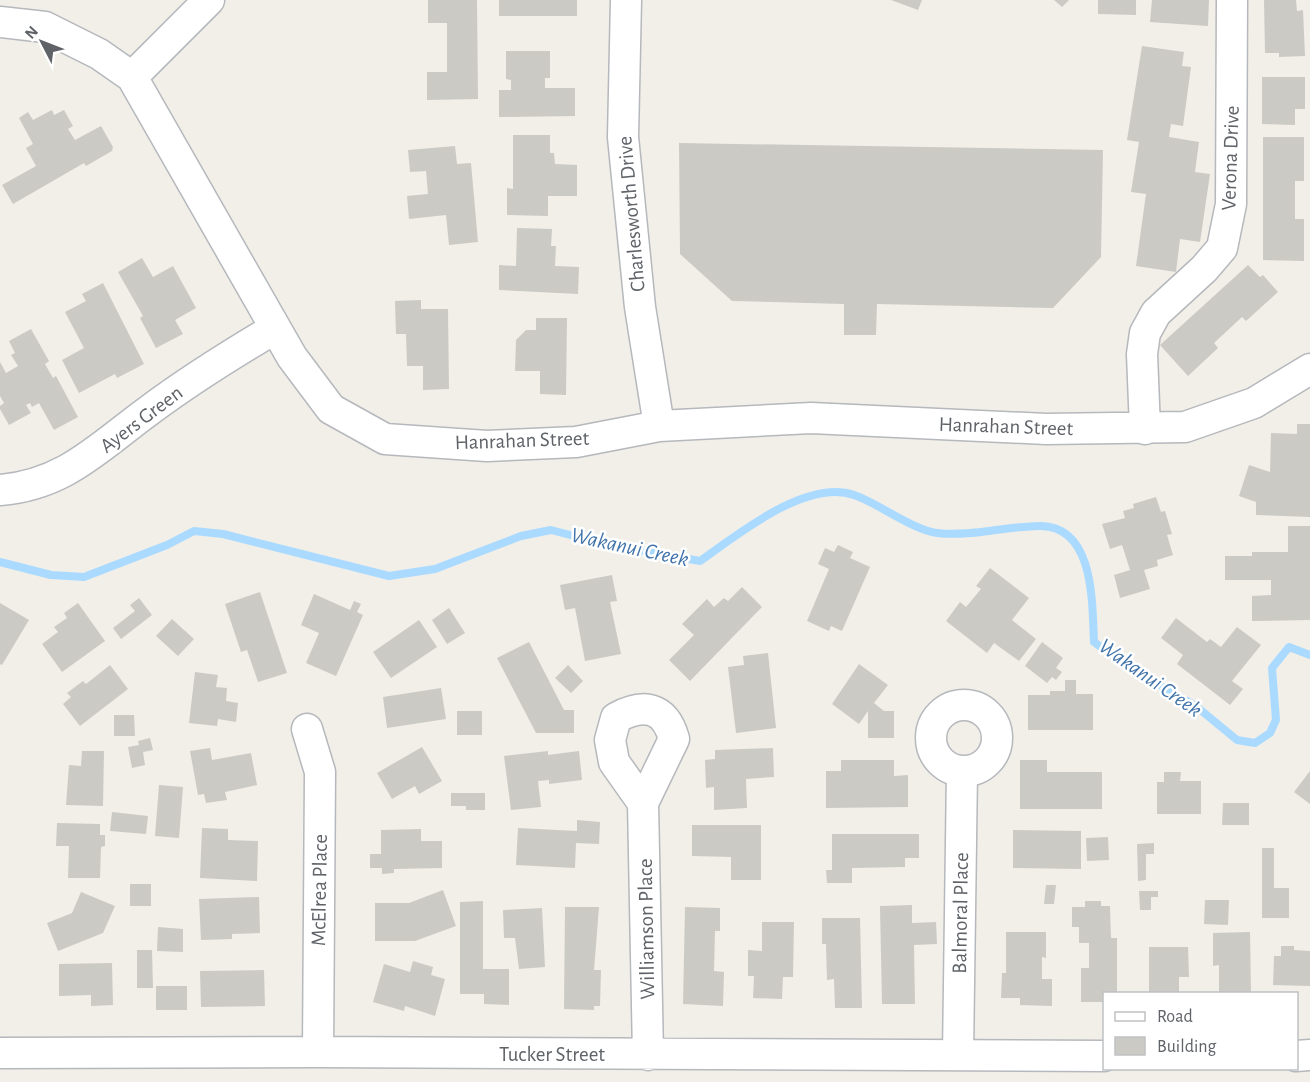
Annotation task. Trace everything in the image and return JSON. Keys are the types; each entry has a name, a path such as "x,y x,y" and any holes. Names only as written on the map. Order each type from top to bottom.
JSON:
{"street":[{"path":"132,76 209,0"},
{"name":"Charlesworth Drive","path":"626,0 623,137 640,307 659,426"},
{"name":"Verona Drive","path":"1144,429 1142,354 1145,333 1156,313 1204,269 1222,248 1231,204 1232,0"},
{"name":"Hanrahan Street","path":"0,22 45,27 99,54 132,76 273,329 331,409 385,439 498,446 576,442 659,426 811,418 1046,429 1185,427 1254,403 1310,369"},
{"name":"Ayers Green","path":"0,490 27,488 84,462 147,412 220,361 273,329"},
{"name":"McElrea Place","path":"308,729 321,772 318,1052"},
{"name":"Balmoral Place","path":"958,1055 962,771"},
{"name":"Williamson Place","path":"643,803 648,1055"},
{"name":"Tucker Street","path":"0,1053 318,1052 1103,1056"}],"building":[{"path":"428,0 477,0 478,99 427,100 427,72 447,72 447,23 428,23"},
{"path":"499,0 577,0 577,16 499,16"},
{"path":"891,0 922,0 918,10"},
{"path":"1054,0 1069,0 1062,7"},
{"path":"1098,0 1136,0 1136,15 1098,14"},
{"path":"1152,0 1209,0 1208,26 1150,22"},
{"path":"1264,0 1296,0 1297,11 1303,10 1305,56 1279,57 1279,53 1265,53"},
{"path":"1142,46 1184,52 1182,66 1191,67 1183,126 1171,124 1169,137 1199,142 1195,172 1210,174 1200,242 1180,239 1176,272 1136,266 1146,194 1131,192 1139,142 1127,140"},
{"path":"506,51 550,51 550,78 545,78 545,88 575,88 575,116 499,117 499,90 511,90 511,80 506,79"},
{"path":"1262,77 1305,77 1305,109 1295,109 1295,125 1262,124"},
{"path":"52,110 54,115 64,110 73,126 68,129 75,140 101,126 113,147 112,151 86,166 84,163 13,204 2,185 36,166 26,148 33,144 19,118 28,112 33,120"},
{"path":"513,135 550,135 550,153 554,153 555,164 577,165 577,196 548,196 548,216 507,215 507,188 513,189"},
{"path":"1263,137 1304,137 1304,181 1295,181 1295,219 1304,219 1304,261 1263,260"},
{"path":"679,143 1103,150 1101,257 1053,308 877,304 876,335 844,335 844,304 732,301 680,254"},
{"path":"455,146 457,164 471,163 478,242 449,245 446,215 409,219 407,196 428,194 426,171 410,172 408,150"},
{"path":"517,228 552,229 551,246 556,246 555,266 579,267 578,294 499,290 499,265 516,266"},
{"path":"142,258 153,277 173,266 196,308 175,320 183,334 156,348 140,318 143,316 118,272"},
{"path":"1248,265 1260,277 1263,275 1278,292 1246,321 1242,317 1214,343 1218,348 1188,376 1160,345"},
{"path":"103,283 144,364 117,378 115,374 79,393 62,360 84,348 65,312 86,301 82,294"},
{"path":"421,300 421,309 448,309 449,389 423,390 423,366 407,366 406,334 396,334 395,301"},
{"path":"536,318 567,318 566,395 540,394 540,371 515,371 516,340 526,330 536,330"},
{"path":"31,329 49,361 45,364 53,378 56,376 78,417 54,430 39,403 32,407 30,403 26,405 31,413 9,425 0,409 4,403 0,396 0,362 6,373 18,366 11,355 15,353 9,341"},
{"path":"1297,424 1310,424 1310,517 1256,515 1256,502 1239,496 1249,465 1270,472 1271,433 1297,434"},
{"path":"1156,497 1161,512 1165,511 1172,534 1167,535 1173,555 1157,560 1158,566 1144,570 1150,589 1120,598 1114,575 1130,570 1122,545 1110,549 1102,524 1125,518 1123,511 1134,508 1133,504"},
{"path":"1288,526 1310,526 1310,620 1252,621 1252,596 1271,595 1271,580 1225,580 1225,556 1252,556 1252,552 1288,552"},
{"path":"838,545 853,552 850,558 870,567 842,631 831,626 829,631 807,621 829,569 818,564 825,548 834,552"},
{"path":"990,568 1029,598 1012,620 1036,639 1019,661 994,643 987,653 946,621 960,602 966,607 981,589 976,586"},
{"path":"612,575 617,601 610,602 621,654 585,661 575,608 565,610 560,585"},
{"path":"742,587 762,607 690,681 669,660 694,635 682,624 707,599 714,607 724,598 728,601"},
{"path":"260,592 287,673 258,682 247,650 241,652 225,604"},
{"path":"314,594 350,610 354,601 361,604 357,612 363,615 336,676 306,663 319,633 301,625"},
{"path":"139,598 152,615 121,639 113,628 135,611 130,605"},
{"path":"0,603 29,620 2,665 0,664"},
{"path":"78,603 105,641 62,672 42,644 58,632 54,627 67,618 64,613"},
{"path":"449,608 465,633 447,644 432,620"},
{"path":"1176,618 1207,642 1210,639 1221,647 1237,627 1261,645 1232,681 1243,689 1230,705 1177,664 1183,655 1161,638"},
{"path":"172,619 194,639 178,656 156,636"},
{"path":"419,620 437,647 391,678 373,652"},
{"path":"529,642 564,710 574,710 574,733 536,733 497,658"},
{"path":"1042,642 1063,658 1056,668 1062,672 1056,680 1052,677 1047,683 1025,666"},
{"path":"768,653 776,728 736,733 728,667 744,665 743,656"},
{"path":"859,664 888,685 874,703 884,711 894,711 894,738 868,738 868,711 859,724 832,704"},
{"path":"110,665 128,689 80,726 63,704 71,697 67,693 83,681 86,684"},
{"path":"568,665 583,681 571,693 555,678"},
{"path":"195,672 218,675 216,687 227,688 226,701 238,703 236,722 218,719 217,726 189,723"},
{"path":"1065,680 1076,680 1076,694 1093,694 1093,730 1028,730 1028,695 1050,695 1050,691 1065,691"},
{"path":"441,688 446,719 387,728 383,697"},
{"path":"457,711 482,711 482,735 457,735"},
{"path":"114,715 134,715 135,736 114,736"},
{"path":"150,738 153,750 143,752 145,765 132,768 128,747 139,745 138,741"},
{"path":"422,747 442,781 419,794 415,786 392,799 377,773"},
{"path":"210,748 212,760 251,753 257,785 225,792 227,800 206,803 204,794 198,795 190,751"},
{"path":"773,748 774,777 746,779 747,808 714,810 714,787 706,788 705,760 715,759 715,750"},
{"path":"82,751 104,751 103,806 66,805 69,765 81,766"},
{"path":"548,751 548,755 579,751 582,780 549,784 549,780 538,781 541,807 511,810 504,756"},
{"path":"841,760 894,760 894,776 908,775 908,807 826,808 826,771 841,771"},
{"path":"1020,760 1047,760 1047,772 1102,772 1102,809 1020,809"},
{"path":"1310,771 1310,804 1294,792"},
{"path":"1164,772 1181,772 1180,781 1201,781 1201,814 1157,814 1157,782 1164,782"},
{"path":"159,785 183,787 179,838 155,836"},
{"path":"451,793 485,793 485,810 466,810 466,806 451,806"},
{"path":"1223,803 1249,803 1249,825 1222,825"},
{"path":"112,812 148,816 146,834 110,831"},
{"path":"577,820 600,822 599,844 576,843 575,868 516,865 518,828 577,831"},
{"path":"57,823 100,824 100,835 105,835 105,846 101,847 100,878 68,878 69,846 56,846"},
{"path":"692,825 761,825 761,880 731,880 731,857 692,856"},
{"path":"202,828 228,829 228,840 258,841 257,881 200,878"},
{"path":"421,829 421,841 442,841 442,868 394,869 394,873 382,874 382,868 370,868 370,854 381,854 381,830"},
{"path":"1013,830 1081,831 1081,869 1013,868"},
{"path":"832,834 919,834 919,858 905,858 905,867 852,868 852,883 827,883 826,870 832,870"},
{"path":"1108,837 1109,860 1087,861 1086,838"},
{"path":"1154,843 1154,854 1146,854 1146,880 1138,881 1137,844"},
{"path":"1262,848 1274,848 1274,888 1289,888 1289,918 1262,918"},
{"path":"130,884 151,884 151,906 130,906"},
{"path":"1046,885 1056,885 1054,904 1044,904"},
{"path":"443,890 456,926 415,941 375,941 375,903 409,903"},
{"path":"1139,891 1158,891 1158,897 1151,897 1151,910 1140,910"},
{"path":"81,892 115,906 103,933 58,951 47,923 72,913"},
{"path":"259,897 260,933 232,934 232,939 201,940 199,899"},
{"path":"1205,900 1229,900 1228,925 1204,924"},
{"path":"483,901 483,969 509,969 509,1005 484,1004 484,994 460,994 460,902"},
{"path":"1085,901 1101,901 1101,906 1110,906 1111,938 1117,938 1117,992 1103,992 1103,1002 1081,1002 1081,968 1089,968 1089,943 1079,943 1079,927 1072,927 1072,907 1085,907"},
{"path":"912,905 912,923 936,922 937,944 914,945 915,1004 882,1004 880,906"},
{"path":"565,907 599,907 594,970 601,970 600,1006 594,1006 594,1010 564,1009"},
{"path":"685,907 720,908 720,931 715,931 714,971 724,972 723,1006 683,1004"},
{"path":"542,908 545,967 519,969 515,938 504,938 503,910"},
{"path":"822,918 860,918 862,1008 835,1008 834,979 827,980 826,944 822,944"},
{"path":"762,922 794,922 793,977 783,977 782,999 753,998 754,976 748,976 748,950 762,951"},
{"path":"158,927 183,929 183,952 157,951"},
{"path":"1006,932 1046,932 1046,958 1042,957 1042,979 1052,979 1052,1006 1020,1005 1020,998 1001,998 1002,973 1006,973"},
{"path":"1250,932 1251,992 1219,992 1219,965 1213,966 1213,933"},
{"path":"1281,946 1294,946 1294,950 1310,951 1310,986 1273,985 1274,956 1281,956"},
{"path":"1149,947 1188,947 1189,977 1179,977 1179,992 1149,992"},
{"path":"137,950 152,950 153,988 137,988"},
{"path":"413,961 433,967 431,975 445,979 435,1016 405,1006 404,1011 373,1002 384,964 410,972"},
{"path":"112,963 113,1005 91,1006 91,995 59,996 59,964"},
{"path":"264,970 265,1006 201,1007 200,971"},
{"path":"156,986 187,986 187,1010 156,1010"}],"waterway":[{"name":"Wakanui Creek","path":"0,562 51,575 84,577 167,545 194,531 223,534 389,576 435,569 521,536 551,530 605,544 700,561 773,512 815,494 835,492 854,495 917,527 937,533 963,534 1041,526 1059,530 1072,539 1081,553 1087,570 1091,589 1094,642 1124,664 1197,707 1237,740 1255,743 1270,733 1276,720 1272,668 1289,647 1310,655"}]}
